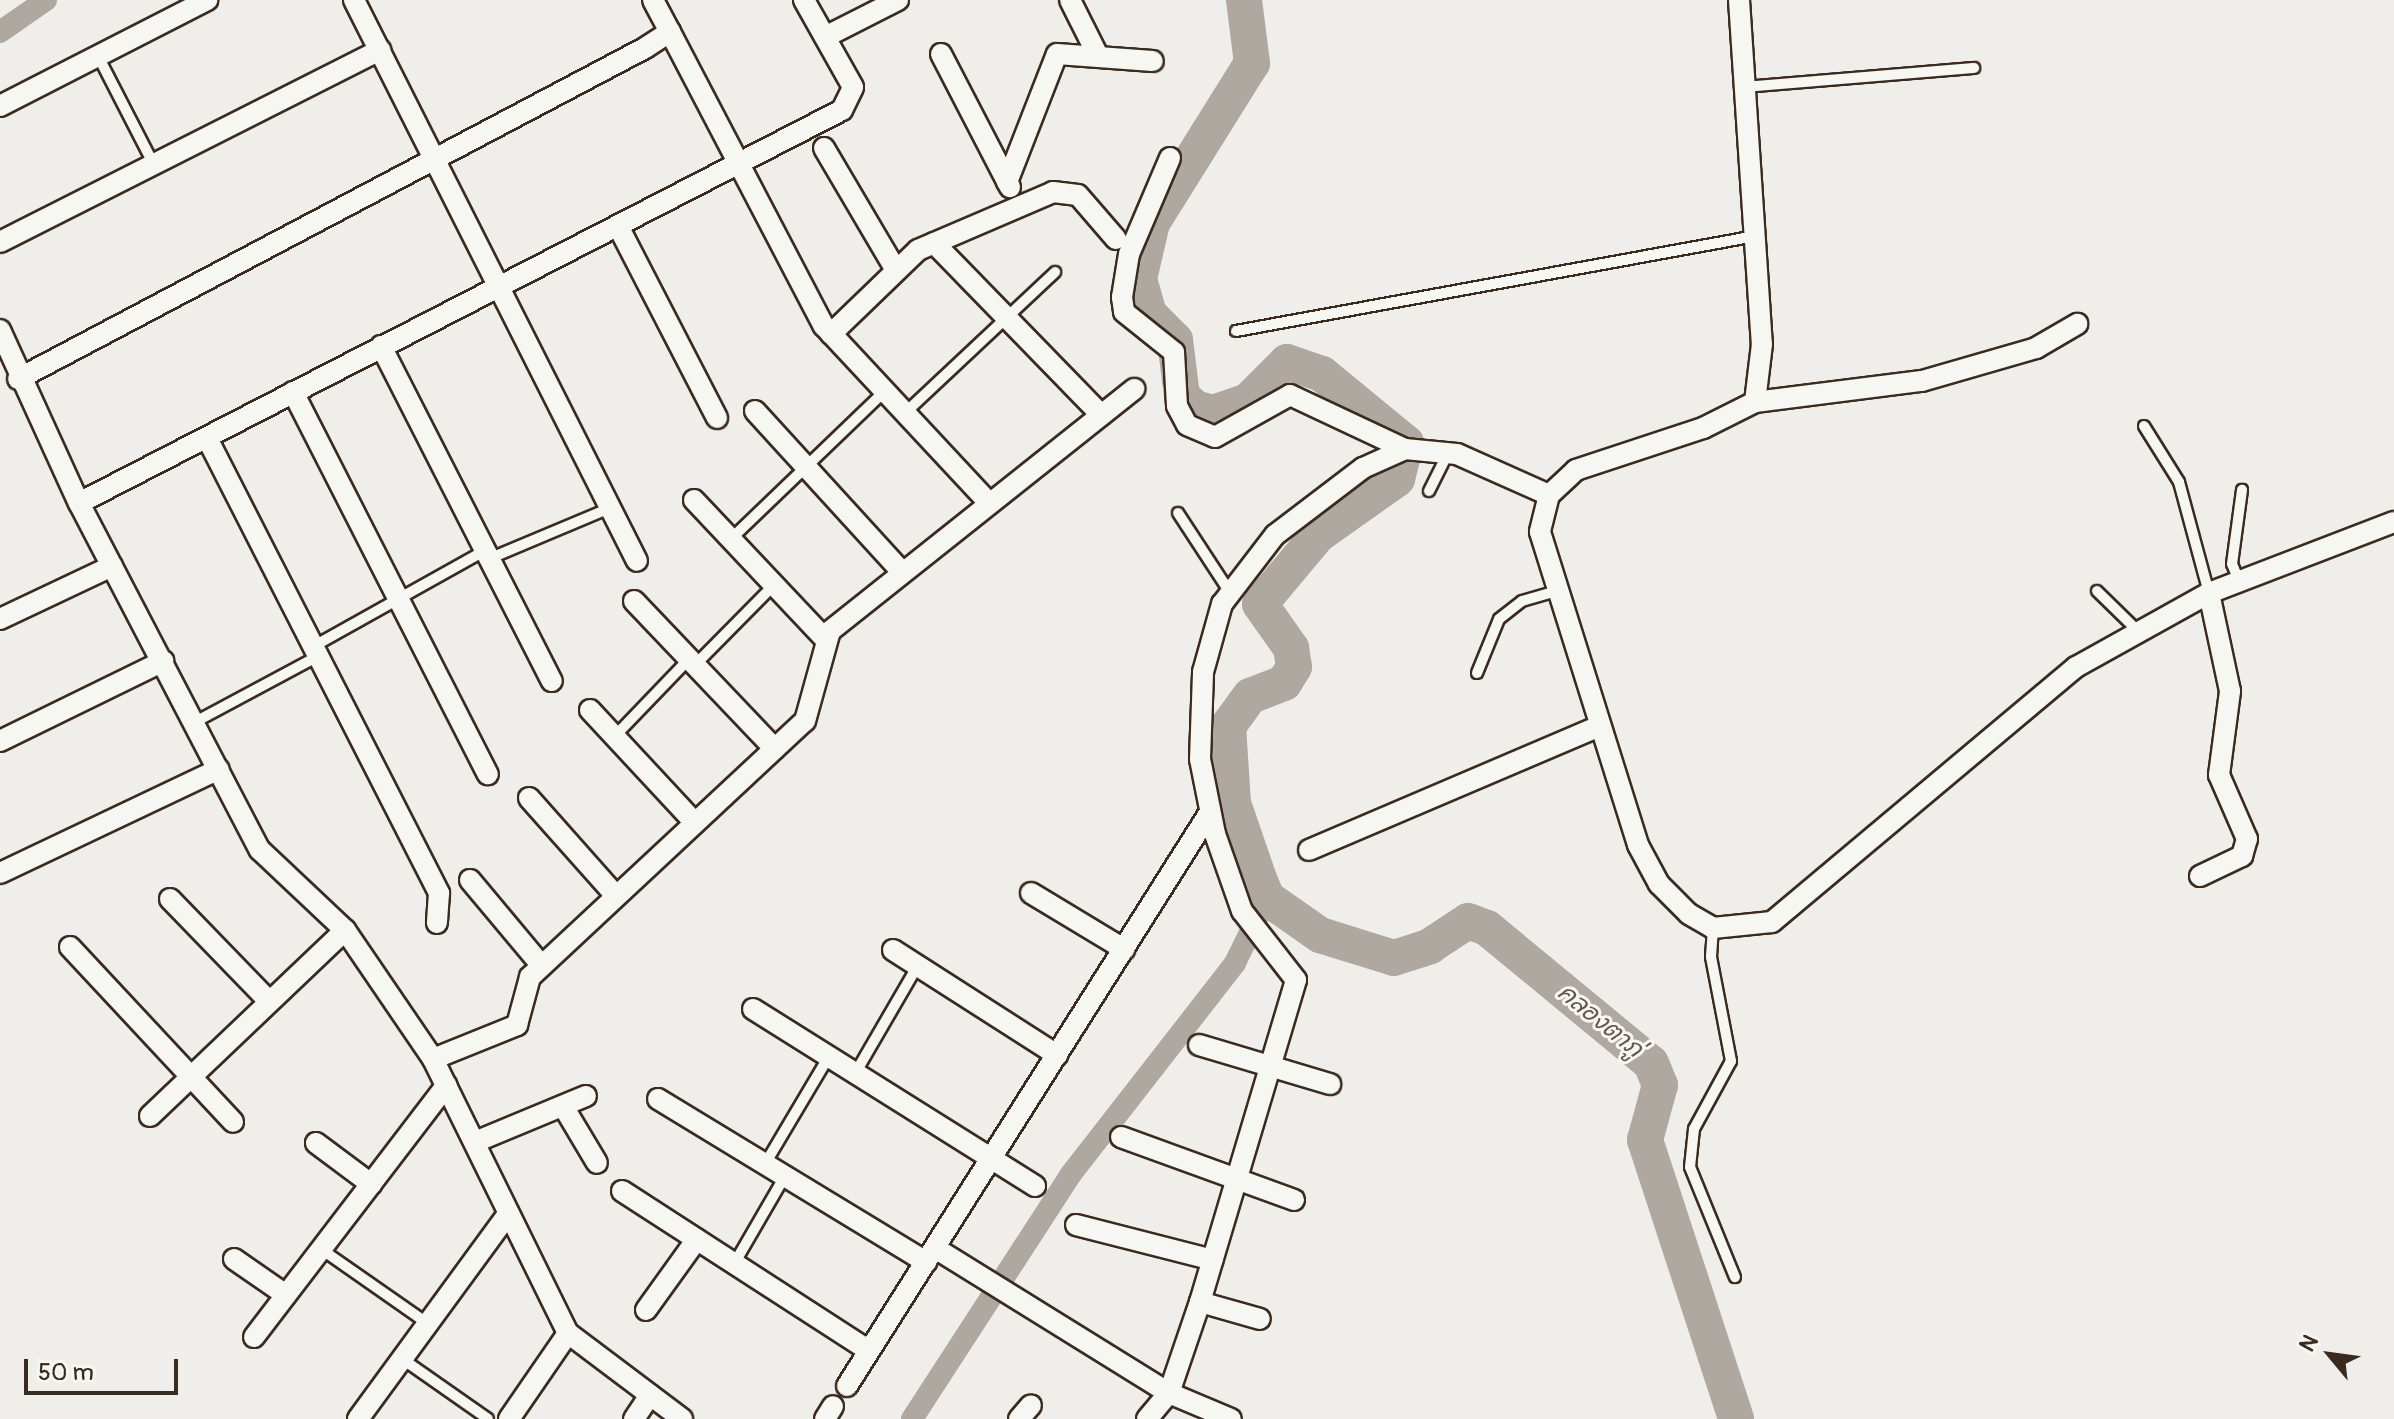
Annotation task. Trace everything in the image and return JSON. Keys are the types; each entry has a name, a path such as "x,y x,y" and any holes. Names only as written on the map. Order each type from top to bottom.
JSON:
{"street":[{"path":"0,106 207,0"},
{"path":"354,0 432,163 500,282 605,510 637,561"},
{"path":"653,0 831,334 989,503"},
{"path":"79,503 500,282 743,165 842,110 851,98 853,87 804,0"},
{"path":"825,37 898,0"},
{"path":"1070,0 1097,54"},
{"path":"1739,0 1750,237 1762,344 1755,402"},
{"path":"18,379 432,163 670,32"},
{"path":"0,242 380,50"},
{"path":"941,54 1019,205"},
{"path":"1007,182 1057,54 1097,54 1153,61"},
{"path":"824,148 894,267"},
{"path":"1170,158 1129,254 1122,297 1124,312 1174,352 1177,406 1187,425 1215,437 1290,395 1405,449 1449,451 1549,495"},
{"path":"831,334 894,267 934,243 1019,205 1065,190 1078,195 1116,239"},
{"path":"618,226 717,418"},
{"path":"934,243 1101,415"},
{"path":"2077,324 2036,348 1922,381 1755,402 1703,428 1576,470 1549,495 1540,532 1597,727 1659,884 1713,928 1772,922 2016,715 2136,629 2209,593 2394,522"},
{"path":"0,330 18,379 79,503 260,850 345,930 433,1059 568,1333 682,1419"},
{"path":"381,346 552,681"},
{"path":"433,1059 517,1025 530,977 541,965 775,749 814,706 826,640 901,571 1134,389"},
{"path":"293,392 488,774"},
{"path":"755,411 901,571"},
{"path":"207,438 318,650 439,893 437,923"},
{"path":"1147,1419 1169,1393 1200,1302 1296,980 1242,911 1210,812 1200,759 1203,672 1229,591 1275,535 1363,468 1405,449"},
{"path":"694,500 826,640"},
{"path":"0,619 112,566"},
{"path":"2200,876 2242,856 2247,839 2219,775 2230,691 2209,593"},
{"path":"634,601 775,749"},
{"path":"0,741 163,661"},
{"path":"590,710 695,823"},
{"path":"1309,850 1597,727"},
{"path":"0,873 219,769"},
{"path":"529,798 616,896"},
{"path":"847,1386 1210,812"},
{"path":"470,880 541,965"},
{"path":"1031,893 1124,949"},
{"path":"170,899 269,1001"},
{"path":"150,1116 345,930"},
{"path":"70,947 233,1122"},
{"path":"893,950 1057,1055"},
{"path":"753,1009 1035,1186"},
{"path":"1199,1045 1330,1084"},
{"path":"254,1337 447,1085"},
{"path":"475,1142 586,1096"},
{"path":"658,1099 785,1176 984,1282 1169,1393 1231,1419"},
{"path":"563,1106 597,1163"},
{"path":"1121,1137 1294,1200"},
{"path":"316,1143 371,1184"},
{"path":"622,1191 869,1351"},
{"path":"358,1419 509,1213"},
{"path":"1076,1225 1213,1260"},
{"path":"646,1310 697,1239"},
{"path":"234,1259 286,1295"},
{"path":"1200,1302 1260,1319"},
{"path":"509,1419 568,1333"},
{"path":"634,1419 650,1395"}],"lane":[{"path":"98,56 155,166"},
{"path":"1743,87 1974,68"},
{"path":"1236,331 1750,237"},
{"path":"905,413 1055,272"},
{"path":"731,539 884,392"},
{"path":"2144,426 2179,482 2209,593"},
{"path":"1429,491 1449,451"},
{"path":"2239,581 2232,564 2242,490"},
{"path":"195,722 400,599 489,554 605,510"},
{"path":"1178,513 1229,591"},
{"path":"614,737 774,585"},
{"path":"1477,673 1499,619 1522,601 1558,591"},
{"path":"2097,591 2136,629"},
{"path":"1713,928 1711,957 1731,1061 1694,1129 1690,1167 1735,1277"},
{"path":"856,1072 918,965"},
{"path":"765,1164 829,1056"},
{"path":"734,1264 785,1176"},
{"path":"321,1249 427,1323"},
{"path":"401,1358 488,1419"}],"waterway":[{"path":"0,32 46,0"},
{"name":"คลองตาภู่","path":"1244,0 1252,63 1152,223 1139,279 1149,314 1175,340 1182,396 1195,408 1213,413 1248,401 1287,362 1322,374 1406,443 1397,479 1318,535 1260,604 1291,648 1294,667 1284,683 1250,696 1228,726 1233,803 1259,879 1267,898 1320,935 1394,958 1430,946 1468,921 1487,928 1651,1063 1660,1085 1645,1140 1736,1419"},
{"path":"912,1419 1071,1174 1235,963 1267,898"}]}
